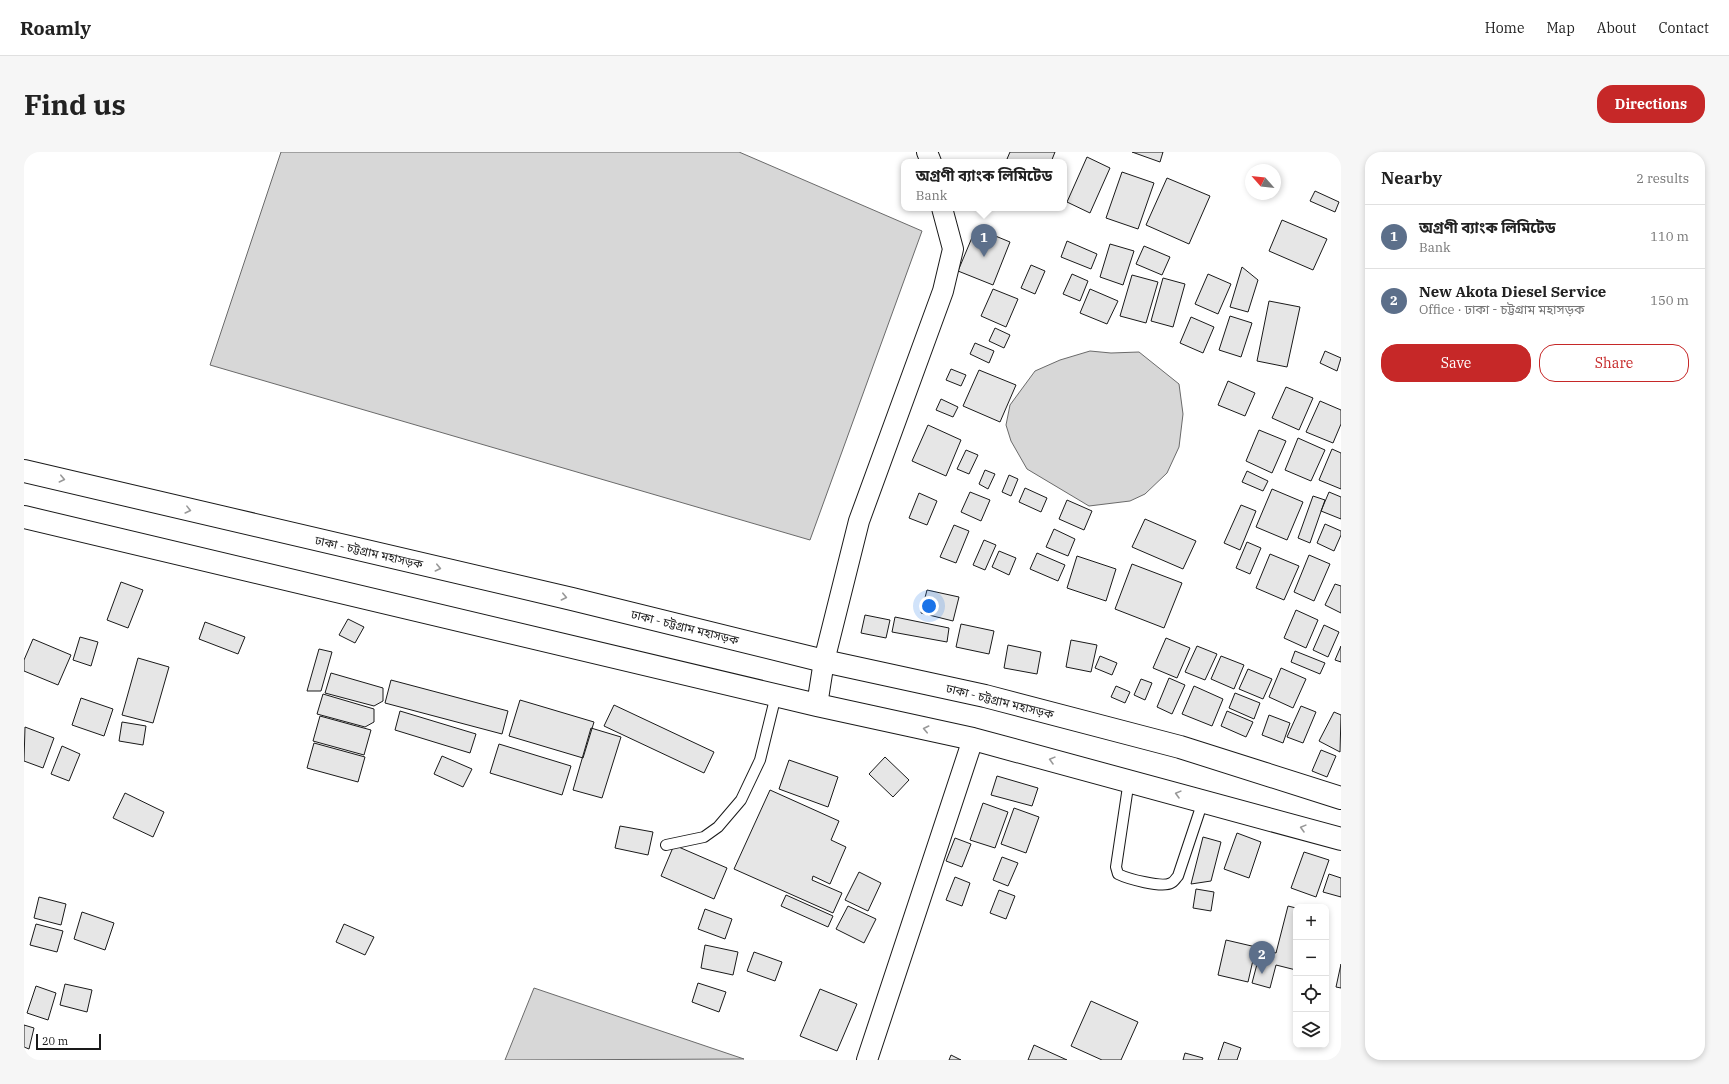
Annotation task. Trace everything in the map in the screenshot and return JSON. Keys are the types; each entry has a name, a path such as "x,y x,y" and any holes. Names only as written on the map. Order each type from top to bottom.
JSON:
{"highway":[{"name":"ঢাকা - চট্টগ্রাম মহাসড়ক","path":"24,471 572,599 824,661 985,696 1165,743 1341,798"},
{"path":"24,517 817,704 973,739 1129,780 1341,839"}],"street":[{"path":"817,704 824,661 859,521 943,291 953,249 943,211"},
{"path":"867,1060 973,739"}],"lane":[{"path":"666,845 704,837 718,826 741,800 760,760 776,694"},
{"path":"1129,780 1116,867 1118,874 1125,878 1160,885 1171,883 1178,876 1203,801"}],"shaded area":[{"path":"281,152 739,152 922,231 810,540 210,365"},
{"path":"1090,351 1111,353 1139,352 1179,384 1183,414 1179,447 1167,473 1145,494 1130,501 1089,506 1027,469 1011,441 1006,425 1010,405 1035,371 1060,360"},
{"path":"534,988 744,1059 505,1060"}],"building":[{"path":"1010,152 1055,152 1052,159 1007,159"},
{"path":"1132,152 1163,152 1160,162"},
{"path":"1087,157 1110,168 1090,213 1067,202"},
{"path":"1122,172 1154,183 1138,229 1106,218"},
{"path":"1167,178 1210,196 1189,244 1146,225"},
{"path":"1315,191 1339,202 1335,212 1310,201"},
{"path":"1282,220 1327,239 1313,270 1269,251"},
{"path":"976,228 1010,242 993,285 958,271"},
{"path":"1067,241 1097,254 1091,269 1061,257"},
{"path":"1110,244 1134,251 1123,285 1100,277"},
{"path":"1144,246 1170,257 1162,275 1136,264"},
{"path":"1031,265 1045,271 1035,294 1021,288"},
{"path":"1242,267 1258,280 1248,312 1230,307"},
{"path":"1072,274 1088,281 1080,301 1063,294"},
{"path":"1208,274 1231,284 1218,314 1195,304"},
{"path":"1132,275 1158,282 1146,323 1120,316"},
{"path":"1163,278 1185,284 1173,327 1151,321"},
{"path":"993,289 1018,299 1006,327 981,316"},
{"path":"1090,289 1118,301 1107,324 1080,313"},
{"path":"1269,301 1300,307 1287,367 1257,361"},
{"path":"1230,316 1252,323 1241,357 1219,350"},
{"path":"1191,317 1214,327 1203,353 1180,343"},
{"path":"995,328 1010,335 1004,348 989,341"},
{"path":"975,343 994,351 989,363 970,354"},
{"path":"1325,351 1341,358 1337,371 1320,363"},
{"path":"951,369 966,375 961,386 946,380"},
{"path":"979,370 1016,385 1000,422 963,406"},
{"path":"1228,381 1255,393 1245,416 1218,405"},
{"path":"1286,387 1313,398 1299,430 1272,418"},
{"path":"941,399 958,407 953,417 936,410"},
{"path":"1320,401 1341,410 1341,424 1333,443 1306,432"},
{"path":"928,425 961,440 946,476 912,461"},
{"path":"1259,430 1286,441 1272,473 1246,461"},
{"path":"1298,438 1325,450 1311,481 1285,470"},
{"path":"1332,449 1341,453 1341,489 1319,480"},
{"path":"966,450 978,455 969,474 957,469"},
{"path":"985,470 995,474 988,489 979,484"},
{"path":"1247,471 1268,481 1263,491 1242,482"},
{"path":"1009,475 1018,479 1011,496 1002,492"},
{"path":"1025,488 1047,498 1041,512 1019,502"},
{"path":"1272,489 1303,502 1287,540 1256,527"},
{"path":"970,492 990,500 981,521 961,512"},
{"path":"1329,492 1341,497 1341,519 1321,511"},
{"path":"919,493 937,501 927,525 909,518"},
{"path":"1313,496 1325,500 1310,543 1298,538"},
{"path":"1067,500 1092,511 1084,530 1059,519"},
{"path":"1241,505 1256,511 1240,550 1224,543"},
{"path":"1145,519 1196,541 1183,569 1132,547"},
{"path":"1325,524 1341,531 1341,535 1334,551 1317,543"},
{"path":"954,525 969,531 956,563 940,557"},
{"path":"1054,529 1075,539 1068,556 1046,547"},
{"path":"984,540 996,545 985,570 973,565"},
{"path":"1247,542 1261,548 1250,574 1236,568"},
{"path":"999,551 1016,558 1009,575 992,567"},
{"path":"1037,553 1065,565 1058,581 1030,569"},
{"path":"1270,554 1299,566 1284,600 1256,588"},
{"path":"1309,555 1330,564 1314,601 1294,592"},
{"path":"1077,556 1116,569 1106,601 1067,588"},
{"path":"1132,564 1182,583 1164,628 1115,609"},
{"path":"121,582 143,590 128,628 107,620"},
{"path":"1335,584 1341,586 1341,613 1325,605"},
{"path":"927,590 959,597 953,621 921,613"},
{"path":"1296,610 1318,620 1306,648 1284,638"},
{"path":"865,615 890,620 886,638 861,633"},
{"path":"895,617 949,628 947,642 892,632"},
{"path":"348,619 364,627 355,643 339,635"},
{"path":"205,622 245,637 238,654 199,639"},
{"path":"961,624 994,631 989,654 956,647"},
{"path":"1324,625 1339,632 1328,657 1313,650"},
{"path":"80,637 98,642 91,666 73,660"},
{"path":"1166,638 1190,648 1177,678 1153,668"},
{"path":"33,639 71,655 58,685 24,671 24,660"},
{"path":"1071,640 1097,645 1091,672 1066,667"},
{"path":"1008,645 1041,652 1037,674 1004,668"},
{"path":"1197,646 1217,654 1205,680 1185,672"},
{"path":"1341,646 1341,662 1335,660"},
{"path":"319,649 332,652 321,691 307,691"},
{"path":"1295,651 1325,663 1320,674 1291,662"},
{"path":"1100,656 1117,663 1112,675 1095,668"},
{"path":"1221,656 1244,665 1234,689 1211,679"},
{"path":"138,658 169,667 153,723 122,715"},
{"path":"1281,668 1306,679 1293,708 1269,697"},
{"path":"1248,669 1272,679 1263,699 1239,689"},
{"path":"331,673 383,688 383,701 374,706 325,693"},
{"path":"1169,678 1185,685 1172,714 1157,707"},
{"path":"1141,679 1152,683 1145,700 1134,695"},
{"path":"391,680 508,711 502,734 385,703"},
{"path":"1116,686 1130,692 1125,703 1111,697"},
{"path":"1194,686 1223,699 1212,726 1182,714"},
{"path":"1235,693 1260,703 1254,719 1229,708"},
{"path":"323,694 374,709 374,722 365,727 317,714"},
{"path":"81,698 113,709 104,736 72,725"},
{"path":"520,700 594,722 583,758 509,736"},
{"path":"614,705 714,752 704,773 604,726"},
{"path":"1301,706 1316,712 1303,743 1287,737"},
{"path":"400,711 476,734 470,753 395,730"},
{"path":"1227,711 1253,722 1246,737 1221,726"},
{"path":"1334,712 1341,715 1340,752 1319,741"},
{"path":"1269,715 1290,723 1283,743 1262,735"},
{"path":"320,716 371,730 364,755 313,741"},
{"path":"122,722 146,726 143,745 119,741"},
{"path":"25,727 54,738 43,768 24,761"},
{"path":"591,728 621,737 602,798 573,790"},
{"path":"314,743 365,757 358,782 307,768"},
{"path":"499,744 571,766 562,795 490,773"},
{"path":"62,746 80,754 69,781 51,774"},
{"path":"1321,750 1336,756 1327,777 1312,771"},
{"path":"442,756 472,769 463,787 434,774"},
{"path":"885,757 909,780 893,797 869,774"},
{"path":"789,760 838,777 828,807 779,789"},
{"path":"997,776 1038,788 1032,806 991,795"},
{"path":"770,790 839,821 831,840 846,847 830,884 813,876 812,880 842,893 833,913 734,869"},
{"path":"125,793 164,812 153,837 113,818"},
{"path":"983,803 1008,812 995,848 970,840"},
{"path":"1014,808 1039,817 1026,853 1001,844"},
{"path":"620,826 653,832 648,855 615,848"},
{"path":"1237,833 1261,842 1249,878 1224,869"},
{"path":"1203,837 1221,842 1211,881 1191,884"},
{"path":"955,838 971,844 962,867 946,861"},
{"path":"674,845 727,868 714,899 661,876"},
{"path":"1304,852 1329,860 1316,897 1291,888"},
{"path":"1002,857 1018,863 1008,886 993,880"},
{"path":"859,872 881,883 868,911 845,900"},
{"path":"1329,874 1341,878 1341,897 1323,892"},
{"path":"955,877 970,883 962,906 946,900"},
{"path":"1196,889 1214,892 1211,911 1193,908"},
{"path":"999,890 1015,896 1006,919 990,913"},
{"path":"786,895 833,916 828,927 781,906"},
{"path":"39,897 66,904 61,925 34,918"},
{"path":"848,906 876,919 864,943 836,929"},
{"path":"1288,906 1293,907 1293,969 1276,965 1270,988 1252,983 1261,949 1276,953"},
{"path":"705,909 732,919 725,939 698,929"},
{"path":"82,912 114,923 105,950 74,939"},
{"path":"36,924 63,931 57,952 30,945"},
{"path":"344,924 374,937 365,955 336,942"},
{"path":"1226,940 1256,947 1248,982 1218,975"},
{"path":"705,945 738,952 733,975 701,968"},
{"path":"754,952 782,962 775,981 747,971"},
{"path":"1341,964 1341,988 1336,987"},
{"path":"698,983 726,992 719,1012 692,1002"},
{"path":"65,984 92,990 87,1012 60,1005"},
{"path":"36,986 56,993 48,1020 27,1013"},
{"path":"820,989 857,1004 837,1051 800,1036"},
{"path":"1091,1001 1138,1022 1121,1060 1102,1060 1071,1046"},
{"path":"24,1025 34,1028 29,1049 24,1047"},
{"path":"1224,1042 1241,1048 1237,1060 1218,1060"},
{"path":"1034,1045 1067,1060 1028,1060"},
{"path":"1185,1053 1203,1058 1202,1060 1183,1060"},
{"path":"951,1055 961,1060 949,1060"}],"place":[{"name":"অগ্রণী ব্যাংক লিমিটেড","path":"984,257"},
{"name":"New Akota Diesel Service","path":"1262,974"}]}
